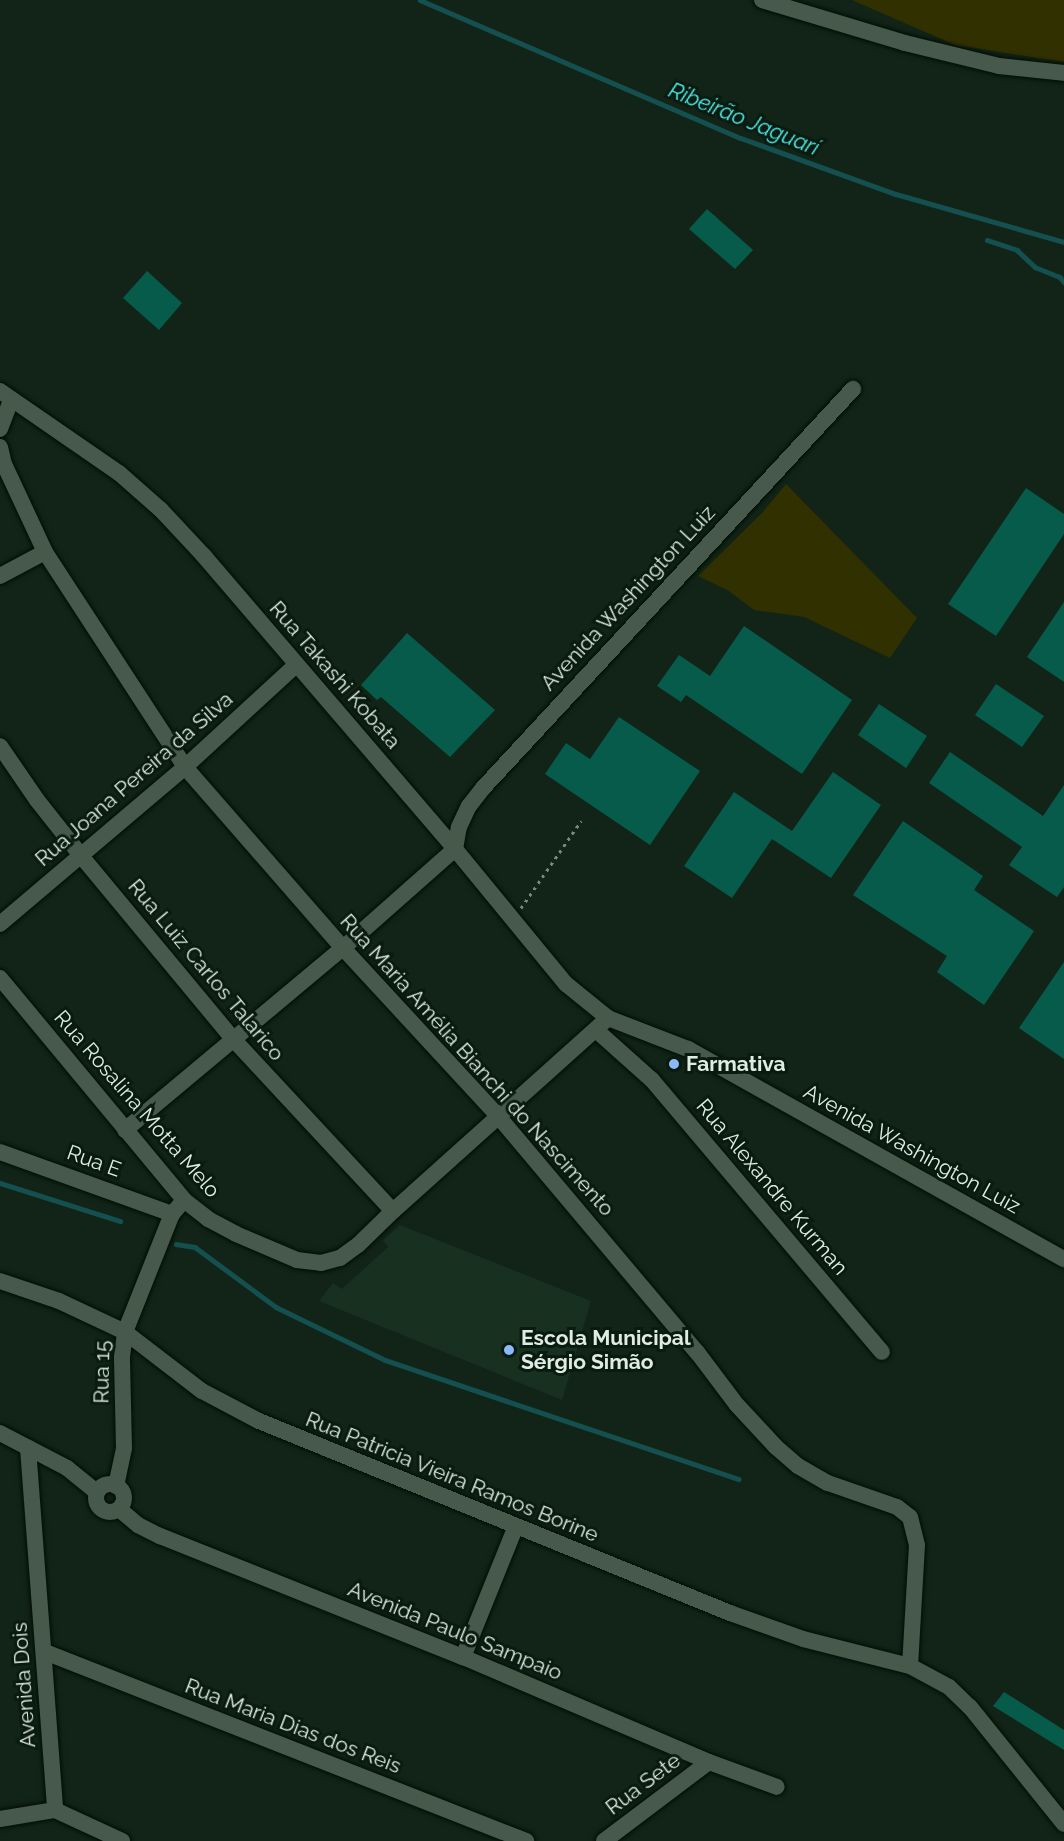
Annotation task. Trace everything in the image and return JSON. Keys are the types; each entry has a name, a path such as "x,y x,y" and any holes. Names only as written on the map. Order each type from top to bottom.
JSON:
{"street":[{"path":"762,0 905,43 999,66 1064,74"},
{"name":"Avenida Washington Luiz","path":"455,849 459,827 469,806 484,787 853,389"},
{"path":"0,429 5,395"},
{"name":"Rua Takashi Kobata","path":"5,395 119,472 161,510 204,555 602,1024"},
{"name":"Rua Maria Amélia Bianchi do Nascimento","path":"0,447 4,464 45,552 185,767 343,948 498,1116 697,1352 737,1405 776,1447 798,1466 828,1483 897,1507 910,1517 917,1545 910,1666"},
{"path":"0,576 45,552"},
{"name":"Rua Joana Pereira da Silva","path":"0,924 82,857 185,767 296,665"},
{"name":"Rua Luiz Carlos Talarico","path":"0,746 82,857 234,1040 393,1211"},
{"path":"125,1130 343,948 455,849"},
{"name":"Rua Rosalina Motta Melo","path":"0,978 184,1200 208,1219 236,1234 297,1260 321,1263 340,1258 358,1245 393,1211"},
{"path":"393,1211 602,1024"},
{"name":"Avenida Washington Luiz","path":"602,1024 688,1049 1064,1259"},
{"name":"Rua Alexandre Kurman","path":"602,1024 882,1352"},
{"name":"Rua E","path":"0,1152 172,1214"},
{"name":"Rua 15","path":"116,1486 124,1448 122,1357 125,1332 172,1214 184,1200"},
{"name":"Rua Patricia Vieira Ramos Borine","path":"0,1281 59,1301 125,1332 202,1390 259,1421 515,1528 730,1613 803,1639 910,1666 949,1687 970,1707 1064,1824"},
{"name":"Avenida Paulo Sampaio","path":"0,1433 67,1468 97,1492 95,1497 99,1508 108,1512 119,1509 138,1525 160,1536 463,1657 709,1762 777,1787"},
{"name":"Avenida Dois","path":"28,1448 55,1810"},
{"path":"97,1492 105,1485 116,1486 123,1494 122,1505 119,1509"},
{"path":"463,1657 515,1528"},
{"name":"Rua Maria Dias dos Reis","path":"45,1652 526,1841"},
{"name":"Rua Sete","path":"604,1841 709,1762"},
{"path":"0,1819 55,1810 122,1841"}],"path":[{"path":"513,919 581,821"}],"shaded area":[{"path":"852,0 1064,0 1064,62 955,45"},
{"path":"786,484 917,618 890,658 804,617 754,610 729,591 698,576 762,513"},
{"name":"Escola Municipal Sérgio Simão","path":"400,1225 591,1301 562,1400 319,1301 333,1283 342,1289 388,1247 383,1240"}],"building":[{"path":"707,209 753,250 735,269 689,229"},
{"path":"147,271 182,303 159,330 123,298"},
{"path":"1026,488 1064,514 1064,534 996,636 948,604"},
{"path":"1064,602 1064,682 1027,657"},
{"path":"744,626 852,700 802,774 686,695 681,702 657,686 679,655 710,676"},
{"path":"407,633 495,710 450,757 381,697 377,700 361,685"},
{"path":"996,684 1044,716 1022,747 975,715"},
{"path":"879,704 927,736 906,768 858,735"},
{"path":"619,717 700,771 650,845 545,774 566,743 590,759"},
{"path":"950,752 1043,816 1064,785 1064,887 1057,897 1009,865 1022,847 929,783"},
{"path":"833,772 881,805 831,878 772,839 732,898 684,866 734,792 792,831"},
{"path":"903,821 983,876 974,890 1034,931 984,1005 937,972 947,956 853,895"},
{"path":"1064,962 1064,1059 1019,1028"},
{"path":"1004,1692 1064,1730 1064,1750 993,1706"}],"waterway":[{"name":"Ribeirão Jaguarí","path":"420,0 741,138 896,194 1064,242"},
{"path":"987,240 1017,250 1035,267 1060,277 1064,282"},
{"path":"0,1183 120,1221"},
{"path":"176,1244 195,1247 276,1307 385,1360 738,1479"}],"place":[{"name":"Farmativa","path":"674,1064"},
{"name":"Escola Municipal Sérgio Simão","path":"509,1350"}]}
